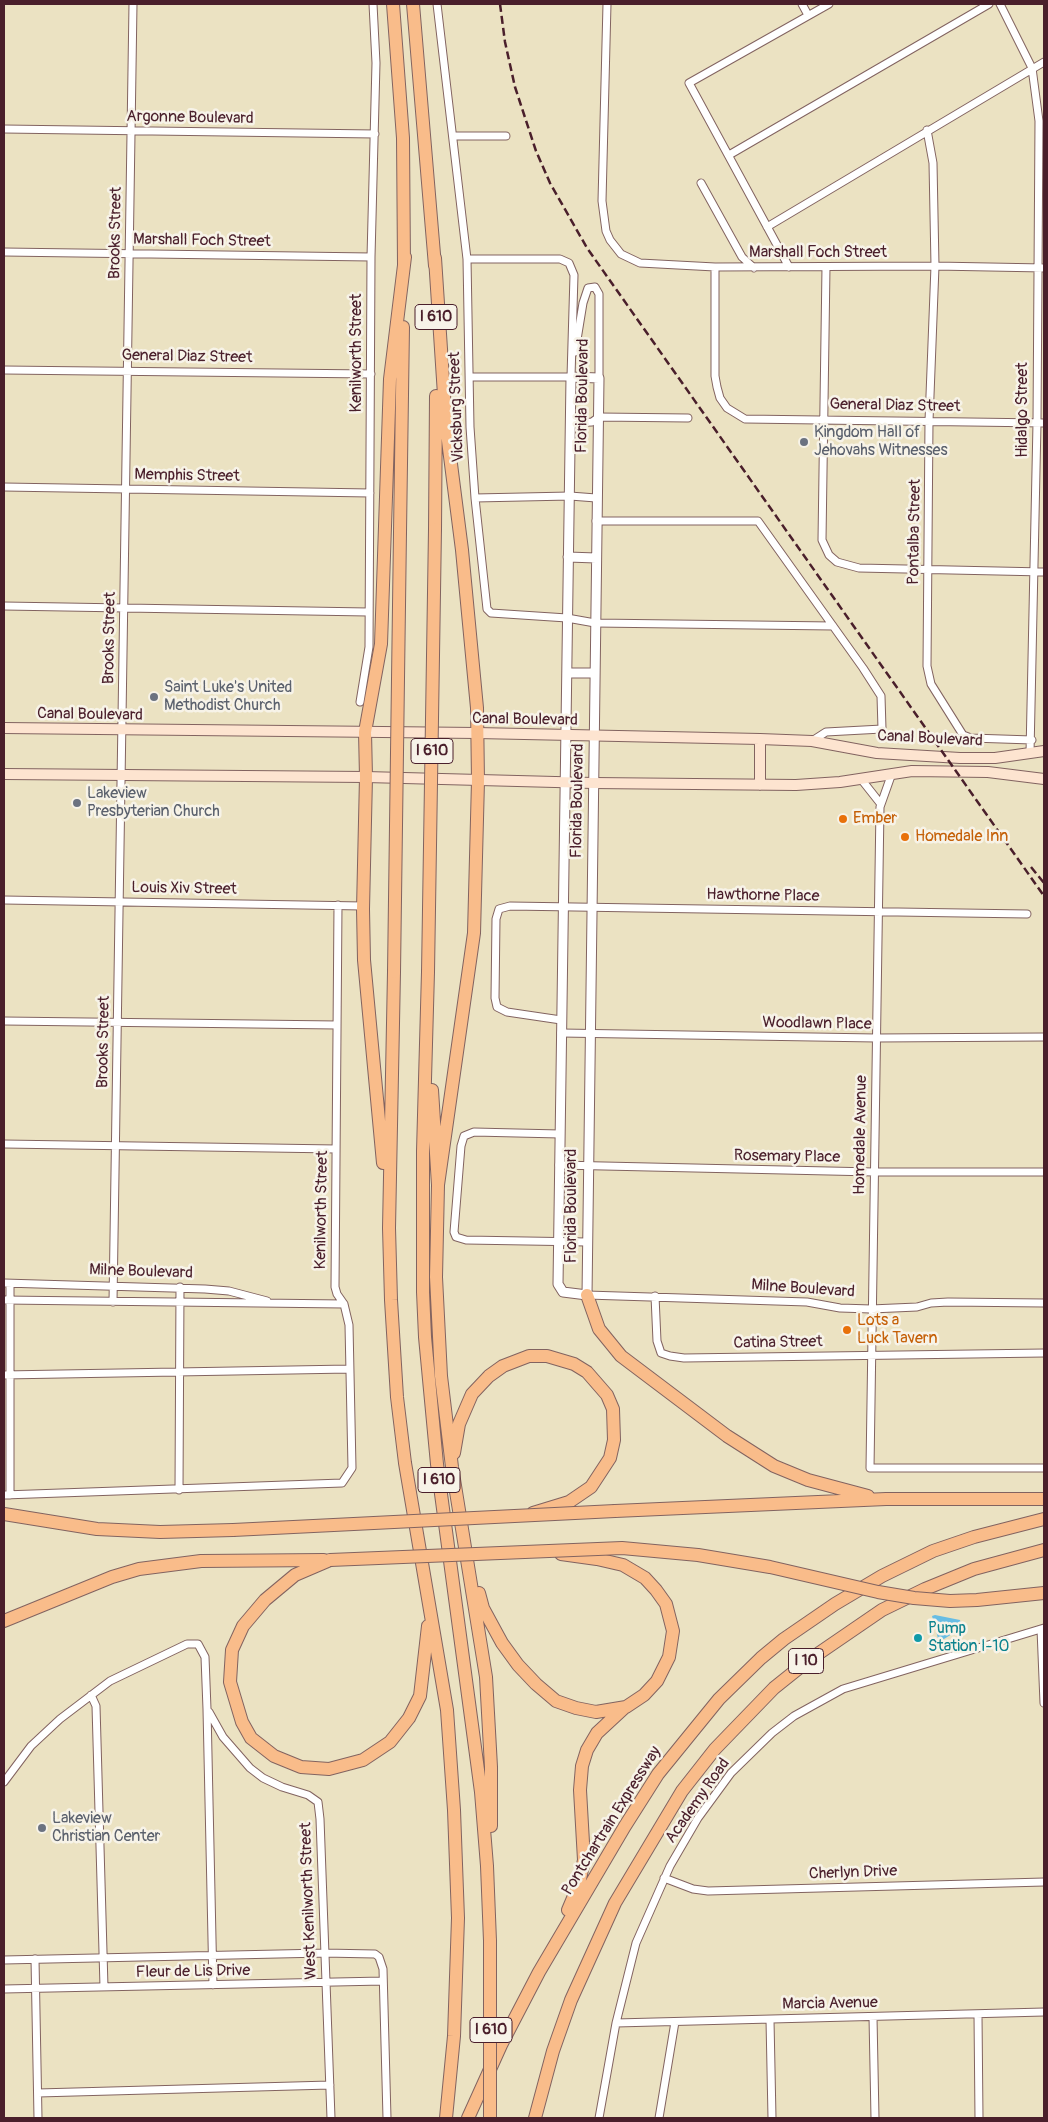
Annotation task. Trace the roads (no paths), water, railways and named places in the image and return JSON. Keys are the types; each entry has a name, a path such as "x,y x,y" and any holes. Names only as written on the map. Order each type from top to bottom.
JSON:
{"highway":[{"name":"I 610","path":"393,4 401,106 404,257 389,1228 397,1396 405,1463 447,1710 458,1918 454,2036 446,2118"},
{"name":"I 610","path":"414,4 435,258 435,529 428,1016 423,1169 425,1337 437,1464 481,1792 487,1866 490,1941 490,2118"},
{"path":"389,1228 364,960 365,732 381,644 390,379 404,257"},
{"path":"435,258 446,425 462,550 477,708 478,781 474,933 438,1185"},
{"path":"428,1016 438,1185 436,1276 438,1328 452,1467 486,1677 491,1758 490,1941"},
{"path":"587,1295 599,1329 621,1356 727,1436 774,1466 808,1480 886,1499"},
{"path":"452,1467 459,1424 472,1394 489,1376 503,1366 529,1356 548,1356 560,1359 587,1372 607,1395 613,1409 614,1440 610,1458 591,1487 568,1502 532,1514"},
{"path":"4,1514 97,1529 160,1532 886,1499 1044,1499"},
{"name":"Pontchartrain Expressway","path":"468,2118 497,2054 544,1965 658,1774 719,1699 761,1658 784,1639 835,1604 906,1564 933,1551 974,1536 1044,1519"},
{"path":"4,1621 112,1577 139,1569 201,1561 330,1560 622,1548 698,1555 770,1567 878,1592 950,1601 1004,1598 1044,1593"},
{"name":"I 10","path":"535,2118 553,2051 571,2000 608,1918 638,1863 682,1791 715,1749 748,1713 788,1677 850,1630 882,1610 925,1589 974,1569 1044,1550"},
{"path":"544,1552 597,1558 622,1565 645,1578 666,1604 673,1631 670,1656 663,1670 644,1695 626,1707 597,1733 587,1750 582,1766 580,1790 584,1860 582,1874 562,1927 544,1965"},
{"path":"330,1560 295,1575 265,1600 243,1626 232,1650 230,1682 242,1722 252,1738 284,1762 329,1769 363,1760 379,1751 401,1730 420,1696 428,1632 429,1596"},
{"path":"468,1562 483,1608 502,1643 518,1665 536,1684 556,1700 576,1708 596,1712 626,1707"}],"main road":[{"name":"Canal Boulevard","path":"4,728 477,733 760,739 812,741 877,753 918,757 995,758 1044,751"},
{"path":"760,739 760,785"},
{"name":"Canal Boulevard","path":"4,774 366,777 478,781 796,786 912,772 944,771 988,772 1044,779"}],"street":[{"name":"Brooks Street","path":"113,1302 134,4"},
{"name":"Kenilworth Street","path":"360,702 369,647 371,257 376,63 373,4"},
{"name":"Vicksburg Street","path":"437,4 468,259 470,427 475,498 487,610 491,613 567,618 595,623 833,626"},
{"name":"Marshall Foch Street","path":"607,4 602,201 606,231 618,250 630,260 640,263 715,268 935,266 1041,268"},
{"path":"802,4 808,15"},
{"path":"789,267 689,83 829,4"},
{"path":"729,155 989,4"},
{"name":"Hidalgo Street","path":"1000,4 1032,68 1039,121 1041,423 1035,572 1032,740 1030,753"},
{"path":"767,227 1044,62"},
{"name":"Argonne Boulevard","path":"4,129 375,134"},
{"name":"Pontalba Street","path":"927,130 933,164 935,266 929,421 927,666 931,684 963,735 971,738 1032,740"},
{"path":"453,136 506,136"},
{"path":"701,183 742,257 754,268"},
{"name":"Marshall Foch Street","path":"4,252 371,257"},
{"name":"Florida Boulevard","path":"468,259 560,259 570,263 574,275 567,618 567,736 564,782 559,1289"},
{"path":"826,267 822,540 830,555 837,562 845,566 878,570 1044,572"},
{"name":"General Diaz Street","path":"715,268 715,376 717,387 720,398 727,408 745,418 1041,423"},
{"name":"Florida Boulevard","path":"571,377 583,303 588,288 595,288 599,294 599,417 596,498 587,1295"},
{"name":"General Diaz Street","path":"4,370 371,374"},
{"path":"470,377 599,378"},
{"path":"570,423 592,422 599,417 688,418"},
{"name":"Memphis Street","path":"4,487 370,493"},
{"path":"475,498 570,496 596,498"},
{"path":"596,521 758,521 881,696 882,729 826,732 812,741"},
{"path":"568,557 596,558"},
{"path":"4,606 368,612"},
{"path":"567,673 594,673"},
{"name":"Homedale Avenue","path":"890,776 880,803 870,1468 1044,1468"},
{"path":"861,779 880,803"},
{"name":"Louis Xiv Street","path":"4,900 363,906"},
{"name":"Kenilworth Street","path":"7,1495 317,1485 342,1483 352,1468 349,1325 344,1304 336,1294 335,1287 338,905"},
{"name":"Hawthorne Place","path":"561,1020 507,1012 497,1007 495,998 496,919 499,909 510,906 1027,914"},
{"path":"4,1021 337,1026"},
{"name":"Woodlawn Place","path":"561,1033 589,1035 876,1038 1044,1037"},
{"path":"560,1134 474,1132 464,1136 461,1146 454,1226 456,1237 466,1240 587,1242"},
{"path":"4,1144 336,1149"},
{"name":"Rosemary Place","path":"559,1165 874,1172 1044,1172"},
{"path":"7,1284 7,1495"},
{"name":"Milne Boulevard","path":"7,1284 180,1287 229,1291 276,1304"},
{"path":"179,1490 180,1287"},
{"name":"Milne Boulevard","path":"559,1289 563,1292 587,1295 807,1302 840,1308 871,1309 917,1307 931,1303 948,1302 1044,1303"},
{"name":"Catina Street","path":"655,1296 656,1341 664,1355 684,1358 1044,1353"},
{"name":"Milne Boulevard","path":"7,1300 344,1304"},
{"path":"7,1374 349,1369"},
{"path":"1042,1629 1044,1704"},
{"name":"Academy Road","path":"599,2118 616,2023 636,1943 664,1878 698,1818 731,1773 766,1738 794,1716 819,1701 862,1682 1042,1629"},
{"path":"4,1782 31,1746 60,1720 110,1681 187,1644 198,1644 205,1657 213,1985"},
{"path":"92,1695 96,1706 104,1987"},
{"name":"West Kenilworth Street","path":"207,1709 223,1737 250,1768 270,1781 308,1795 318,1802 331,2118"},
{"name":"Cherlyn Drive","path":"664,1878 693,1889 708,1891 1044,1882"},
{"name":"Fleur de Lis Drive","path":"4,1960 324,1952 368,1953 375,1954 382,1962 383,1981 4,1989"},
{"path":"35,1960 38,2118"},
{"path":"383,1981 387,2118"},
{"name":"Marcia Avenue","path":"616,2023 1044,2012"},
{"path":"978,2014 979,2118"},
{"path":"873,2017 875,2118"},
{"path":"770,2020 772,2118"},
{"path":"659,2118 675,2022"},
{"path":"38,2093 330,2085"}],"water":[{"path":"932,1616 960,1620 962,1628 939,1642"}],"railway":[{"path":"500,4 505,42 515,87 536,151 550,183 587,248 1044,896"},
{"path":"1031,867 1044,883"}],"place":[{"name":"Kingdom Hall of Jehovahs Witnesses","path":"804,442"},
{"name":"Saint Luke's United Methodist Church","path":"154,697"},
{"name":"Lakeview Presbyterian Church","path":"77,803"},
{"name":"Ember","path":"843,819"},
{"name":"Homedale Inn","path":"905,837"},
{"name":"Lots a Luck Tavern","path":"847,1330"},
{"name":"Pump Station I-10","path":"918,1638"},
{"name":"Lakeview Christian Center","path":"42,1828"}]}
